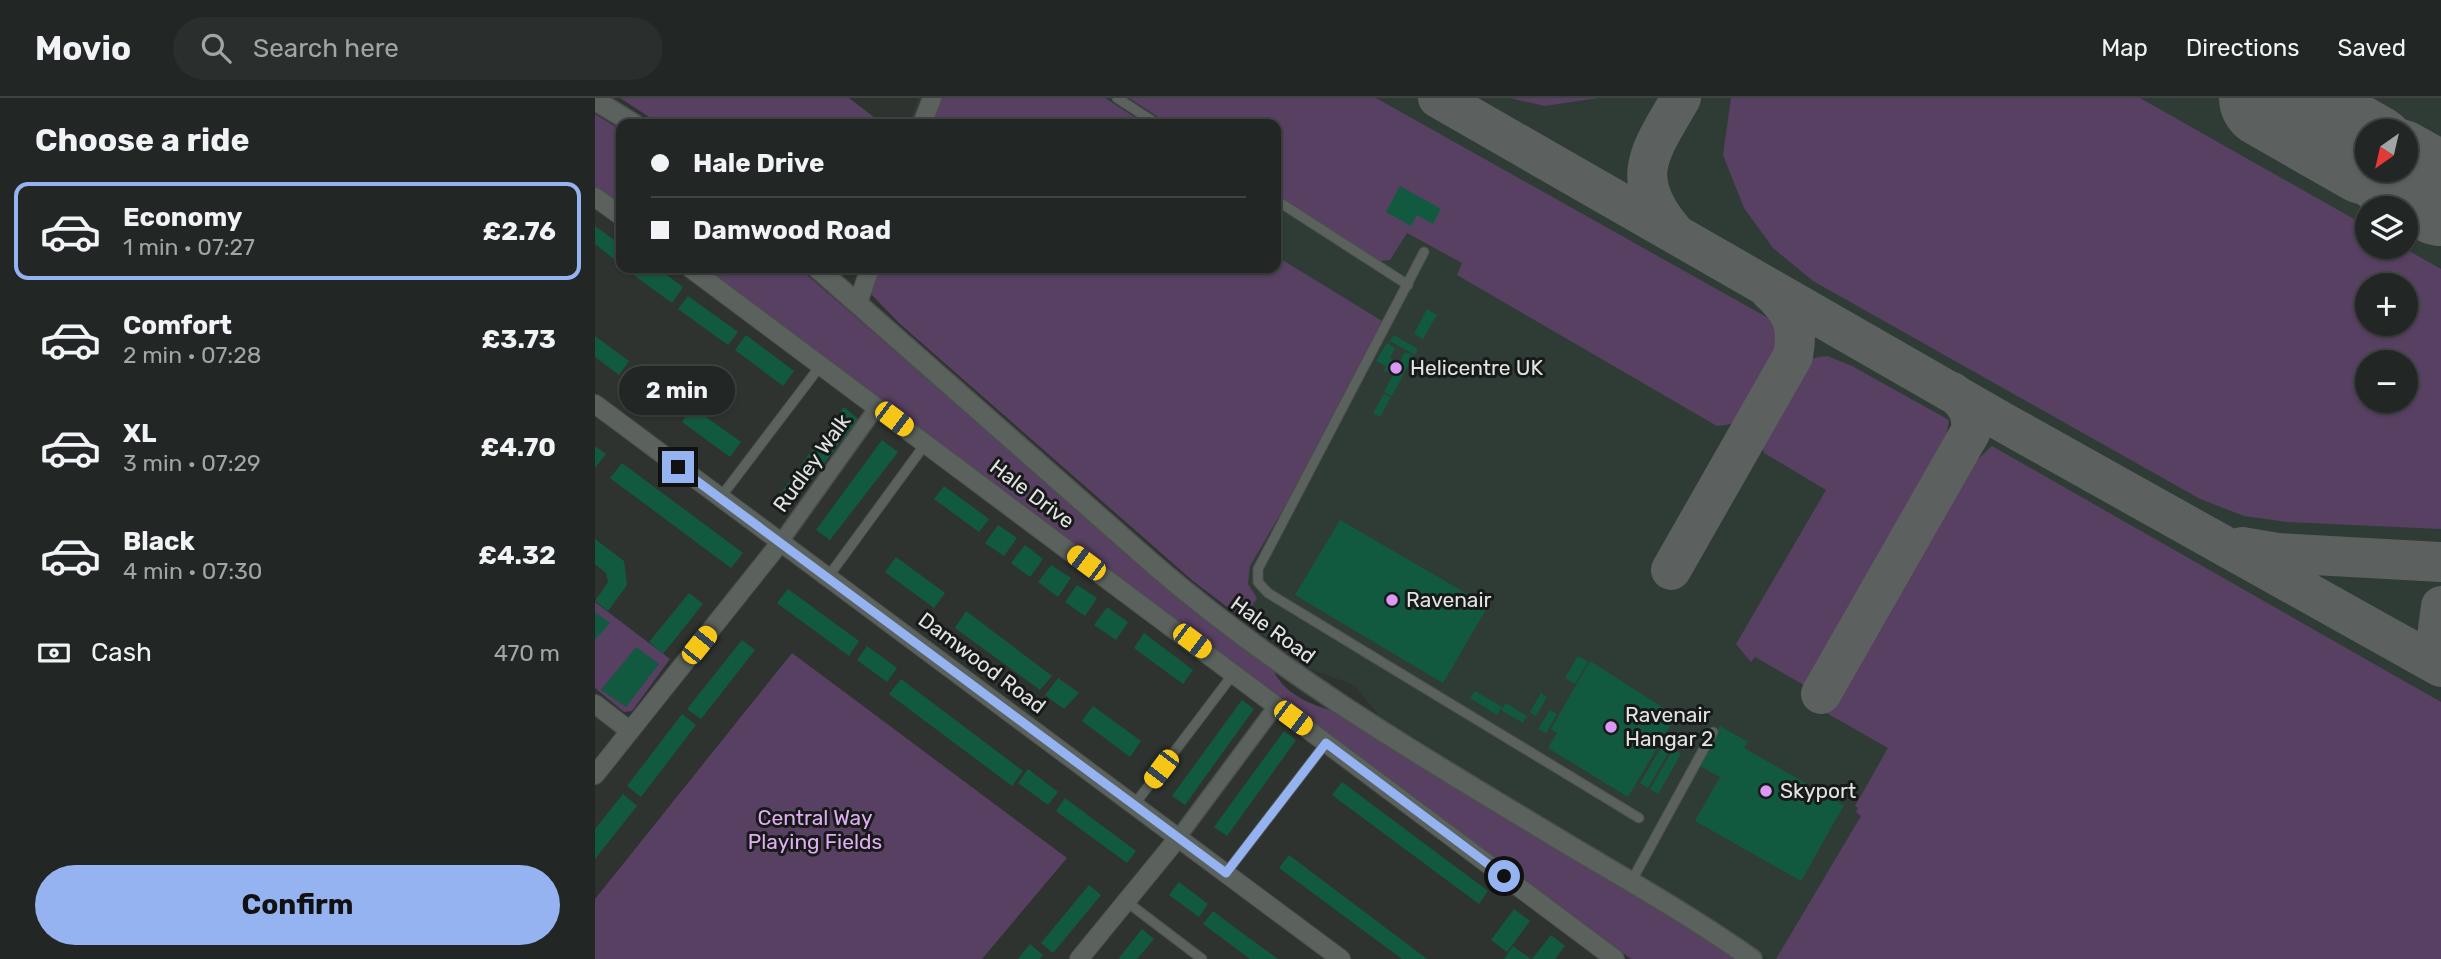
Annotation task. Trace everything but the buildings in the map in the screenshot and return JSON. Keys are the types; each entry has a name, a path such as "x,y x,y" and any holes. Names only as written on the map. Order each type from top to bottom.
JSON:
{"street":[{"path":"924,119 932,98"},
{"path":"595,100 626,119"},
{"path":"595,197 616,212"},
{"name":"Hale Drive","path":"698,273 1615,959"},
{"name":"Hale Road","path":"823,273 1189,596 1218,618 1321,693 1752,959"},
{"path":"858,303 868,273"},
{"name":"Damwood Road","path":"595,404 1341,959"},
{"name":"Rudley Walk","path":"780,543 877,407"},
{"path":"595,775 780,543"},
{"path":"595,704 630,731"},
{"path":"1079,959 1178,838 1276,706"}],"lane":[{"path":"1117,98 1149,119"},
{"path":"1281,203 1408,285"},
{"path":"1424,252 1258,569 1258,582 1268,593 1639,818"},
{"path":"720,498 821,365"},
{"path":"828,577 926,443"},
{"path":"1134,805 1234,673"},
{"path":"1631,882 1713,732"},
{"path":"1226,873 1326,743"},
{"path":"1127,902 1202,959"}],"shaded area":[{"path":"918,98 2441,98 2441,959 1768,959 1379,716 1354,685 1307,668 1193,581 899,323 1242,273 1281,273 1281,119 911,119"}],"green space":[{"path":"620,98 849,98 876,119 652,119"},
{"path":"941,98 1105,98 1137,119 933,119"},
{"path":"1129,98 1376,98 1770,319 1780,346 1775,366 1748,412 1733,423 1717,426 1457,275 1462,263 1407,233 1390,260 1379,261 1281,197 1281,119 1161,119"},
{"path":"1510,98 1598,98 1545,106"},
{"path":"1731,98 2140,98 2355,220 2355,259 2418,259 2418,256 2441,269 2441,529 2287,522 2244,516 2200,499 1813,281 1773,248 1744,208 1723,155"},
{"path":"595,114 616,127 616,203 595,188"},
{"path":"1281,259 1382,321 1285,506 1250,566 1248,584 1257,598 1243,619 1193,581 899,323 867,290 873,273 1281,273"},
{"path":"710,273 805,273 1205,619 1273,670 1294,694 1312,704 1342,714 1741,959 1631,959"},
{"path":"1827,356 1852,366 1949,420 1944,448 1930,479 1811,689 1755,657 1751,662 1736,644 1826,490 1764,453 1763,444 1776,406 1791,380 1805,363"},
{"path":"1992,446 2441,702 2441,959 1776,959 1861,816 1856,812 1858,808 1855,806 1888,748 1823,711 1945,501 1974,463"},
{"path":"595,602 670,659 632,711 624,712 595,688"},
{"name":"Central Way Playing Fields","path":"792,653 1067,858 982,959 595,959 595,899"}],"taxiway":[{"path":"1438,98 2008,425 2441,667"},
{"path":"1674,232 1660,213 1647,180 1653,150 1681,98"},
{"path":"1671,570 1793,356 1795,336 1792,319 1769,290"},
{"path":"1821,694 1971,431 1967,408 1952,392"},
{"path":"2242,547 2278,553 2441,562"},
{"path":"2441,606 2437,637 2441,652"}],"runway":[{"path":"2270,98 2355,147"},
{"path":"2418,182 2441,195"}],"place":[{"name":"Helicentre UK","path":"1396,368"},
{"name":"Ravenair","path":"1392,600"},
{"name":"Ravenair Hangar 2","path":"1611,727"},
{"name":"Skyport","path":"1766,791"}],"route":[{"path":"678,467 1226,873 1326,743 1504,876"}]}
